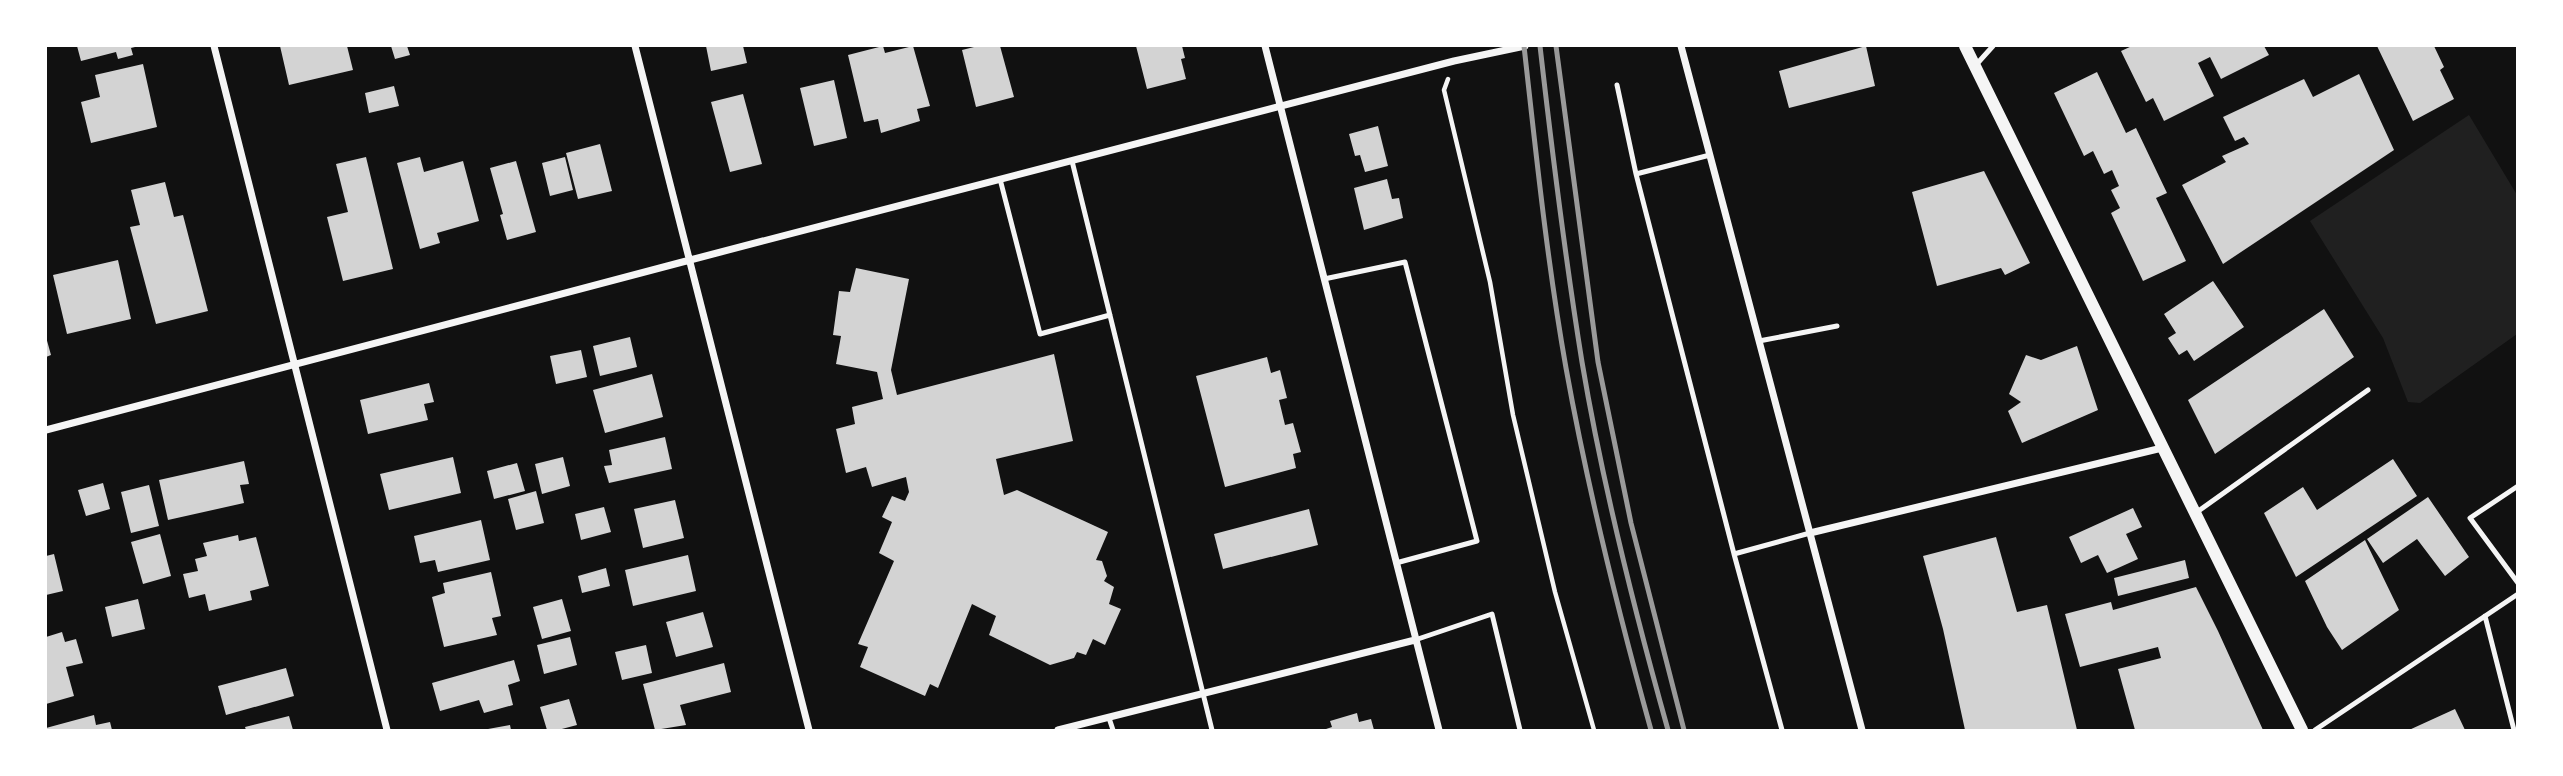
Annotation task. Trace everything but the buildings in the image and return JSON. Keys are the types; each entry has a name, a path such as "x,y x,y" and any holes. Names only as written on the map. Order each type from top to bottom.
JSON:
{"street":[{"path":"214,46 387,730"},
{"path":"635,46 809,730"},
{"path":"1265,46 1438,730"},
{"path":"46,430 1454,61 1525,46"},
{"path":"1681,46 1862,730"},
{"path":"1965,46 2302,730"},
{"path":"1810,533 2162,448"},
{"path":"1058,730 1415,640"}],"lane":[{"path":"1975,66 1993,46"},
{"path":"1617,85 1636,174 1782,730"},
{"path":"1636,174 1710,155"},
{"path":"1072,161 1212,730"},
{"path":"1000,179 1040,334 1110,315"},
{"path":"1324,279 1405,262 1470,515 1476,541 1396,563"},
{"path":"1759,341 1837,326"},
{"path":"2194,514 2368,390"},
{"path":"2518,486 2470,518 2518,583"},
{"path":"1734,554 1810,533"},
{"path":"2315,730 2518,594"},
{"path":"1415,640 1492,614 1520,730"},
{"path":"2485,616 2514,730"},
{"path":"1109,718 1113,730"}],"path":[{"path":"1444,90 1490,282 1513,415 1555,592 1594,730"}],"shaded area":[{"path":"2469,115 2517,195 2517,334 2420,403 2408,402 2383,338 2310,221"}],"railway":[{"path":"1524,46 1548,247 1566,368 1604,550 1651,730"},
{"path":"1540,46 1564,244 1590,409 1620,548 1668,730"},
{"path":"1556,46 1598,362 1631,523 1684,730"}]}
